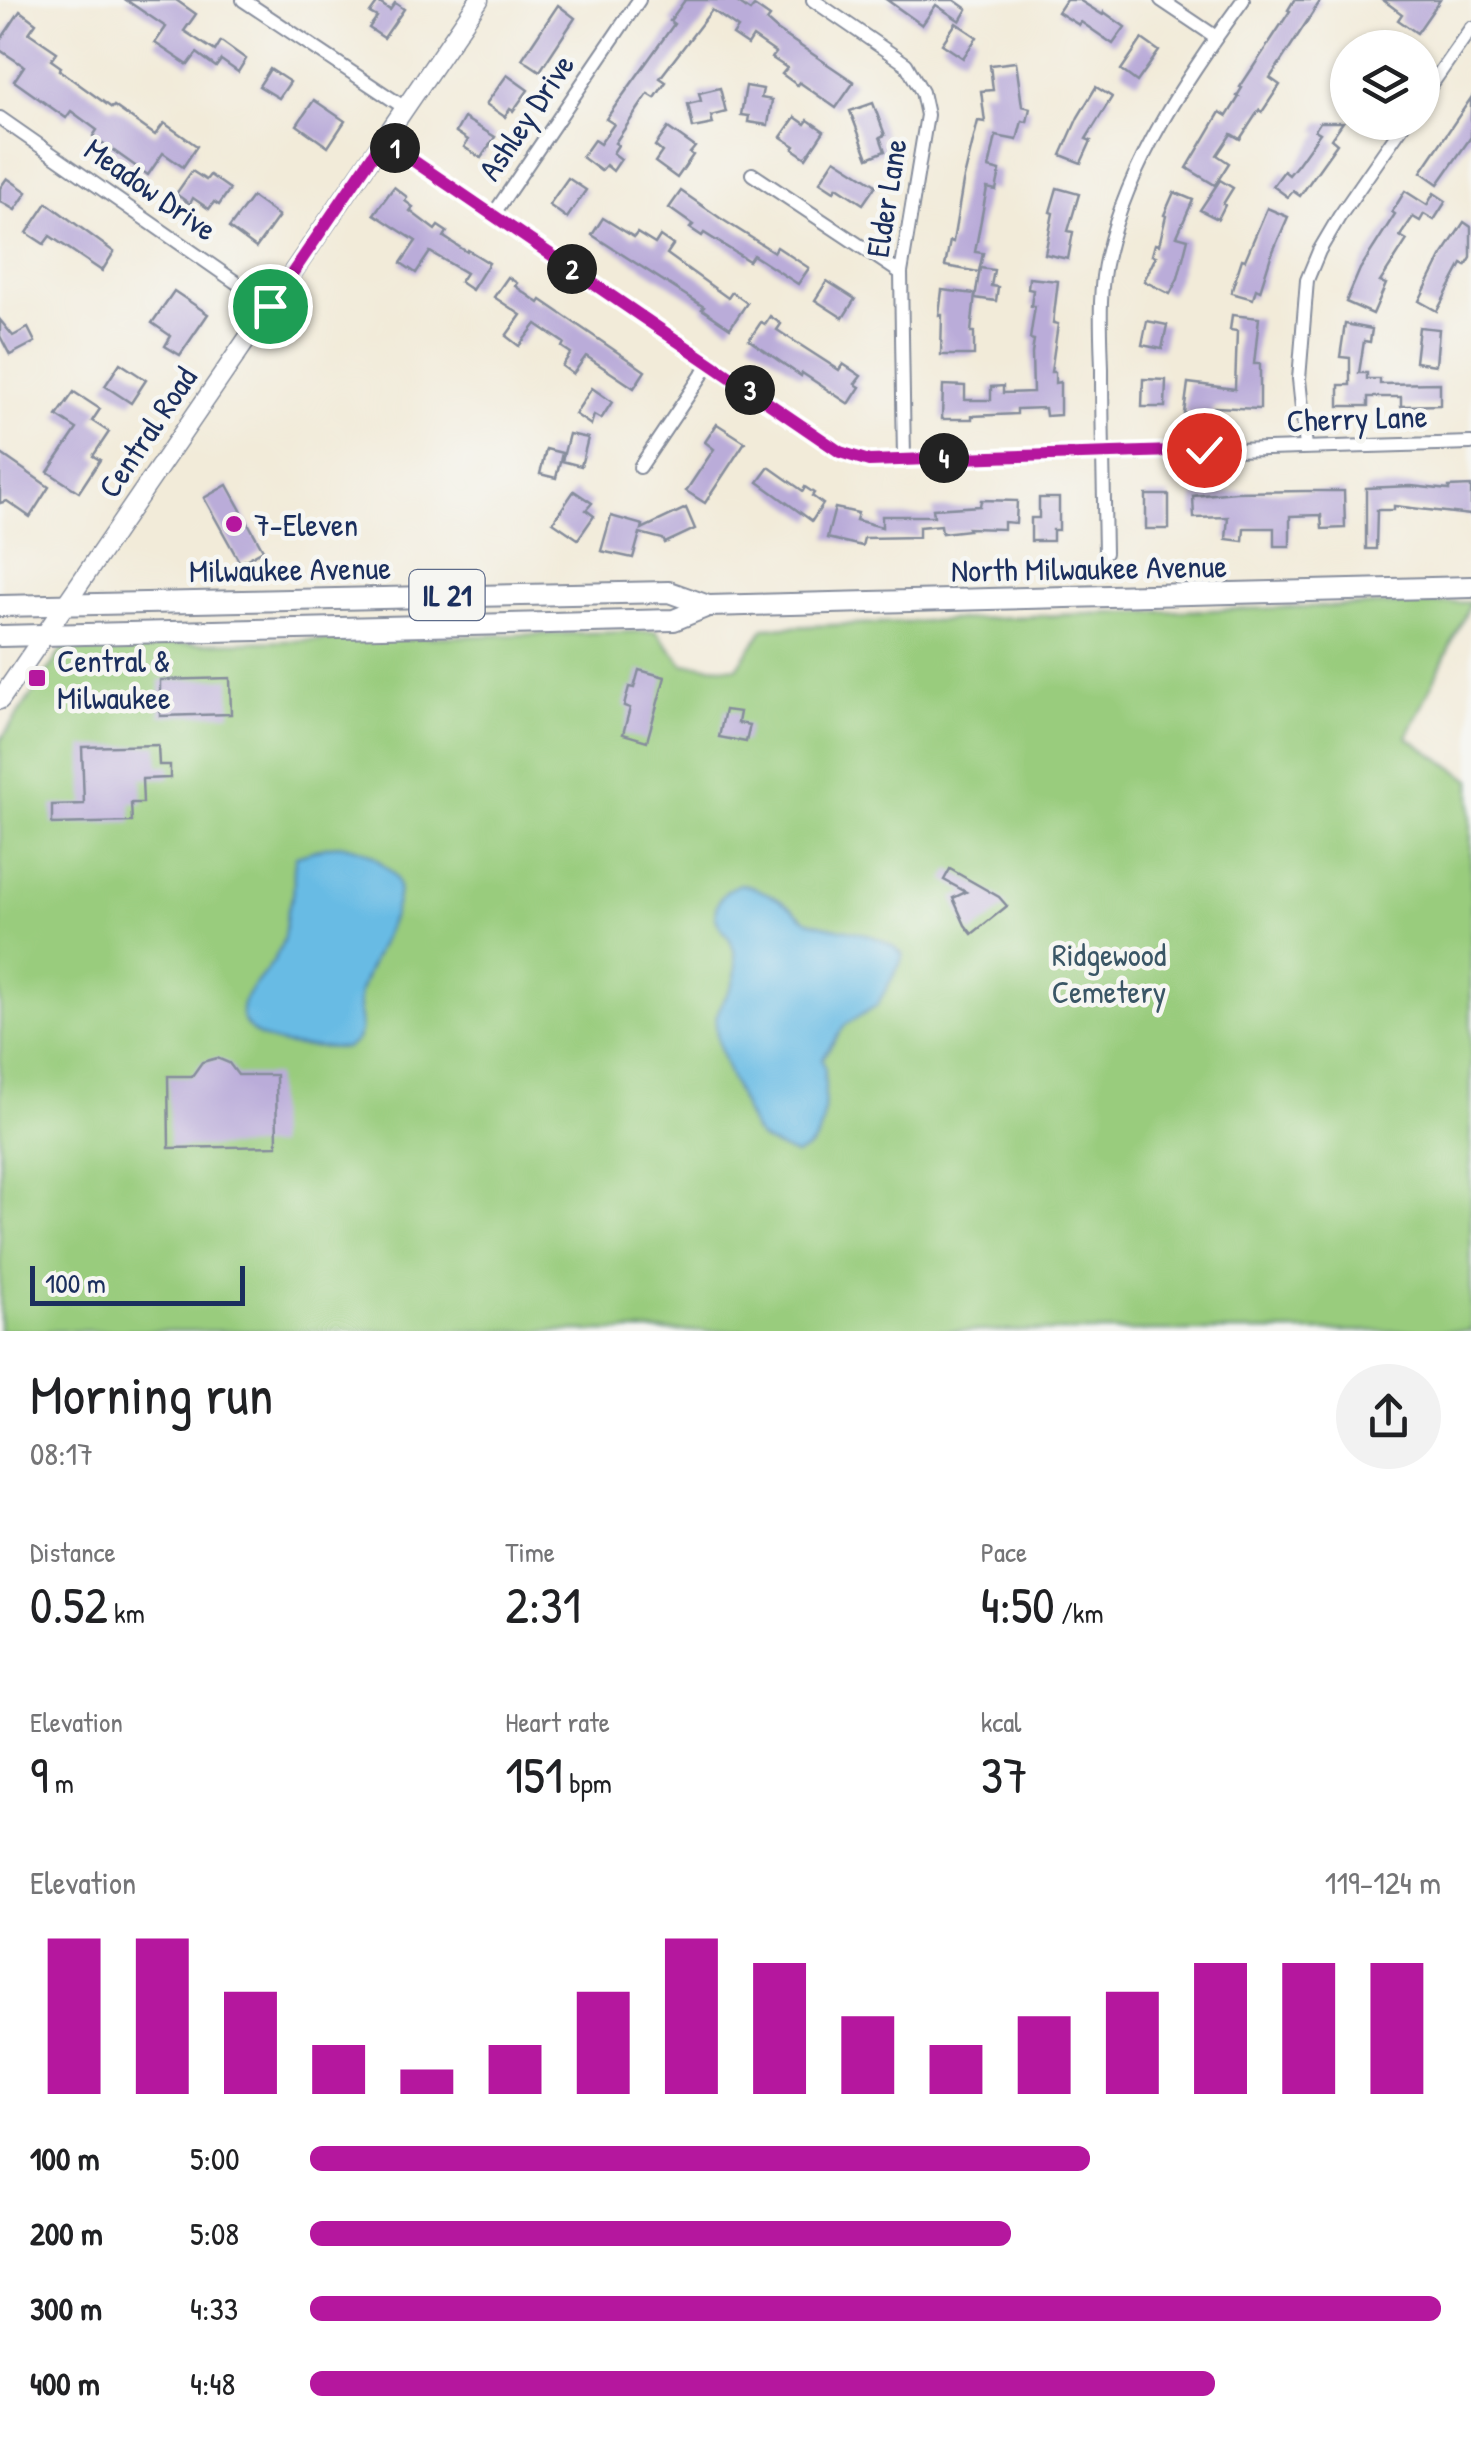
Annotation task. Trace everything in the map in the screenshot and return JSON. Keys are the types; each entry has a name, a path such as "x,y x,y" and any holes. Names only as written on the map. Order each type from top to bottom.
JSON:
{"main road":[{"name":"Central Road","path":"0,700 479,0"},
{"name":"North Milwaukee Avenue","path":"708,606 1471,587"},
{"name":"Milwaukee Avenue","path":"0,606 668,592 708,606"},
{"name":"Milwaukee Avenue","path":"0,636 674,620 708,606"}],"street":[{"path":"243,0 406,108"},
{"name":"Ashley Drive","path":"493,216 638,0"},
{"name":"Elder Lane","path":"813,0 906,64 922,92 927,115 902,273 904,459"},
{"path":"1161,0 1216,37"},
{"path":"1105,553 1101,316 1106,259 1132,180 1152,140 1242,0"},
{"path":"1440,72 1471,28"},
{"name":"Meadow Drive","path":"0,118 270,306"},
{"name":"Cherry Lane","path":"383,140 840,452 869,461 1471,443"},
{"path":"1306,447 1299,380 1307,280 1339,218 1393,140"},
{"path":"752,174 902,273"},
{"path":"640,467 710,363"}],"green space":[{"name":"Ridgewood Cemetery","path":"1471,602 1407,737 1471,780 1471,1331 0,1331 0,741 64,647 656,631 683,664 737,668 764,628"}],"water":[{"path":"342,845 374,857 398,883 396,907 360,992 358,1037 346,1048 275,1042 252,1030 244,1021 242,1007 280,949 293,894 296,856"},
{"path":"741,884 773,896 809,921 871,936 903,955 877,1005 845,1025 822,1059 825,1093 820,1131 807,1150 795,1155 762,1140 754,1131 718,1040 717,1015 734,981 736,966 732,943 718,922 716,911 722,896"}],"building":[{"path":"126,0 176,0 196,14 184,31 215,51 221,41 246,59 238,72 221,60 216,67 197,53 188,65 155,43 166,27"},
{"path":"685,0 734,0 750,11 754,6 770,17 767,21 777,30 854,82 836,108 782,74 787,68 772,58 776,53 753,37 748,45 733,35 738,28 712,10 660,78 666,82 655,98 648,94 615,143 618,145 613,153 621,159 613,171 606,165 601,171 582,157 594,140 600,144 614,124 606,119 674,24 670,21"},
{"path":"887,0 954,0 967,9 960,21 936,5 922,25"},
{"path":"1066,0 1079,0 1125,27 1113,44 1058,12"},
{"path":"1294,0 1321,0 1270,78 1280,85 1262,112 1259,110 1240,139 1231,134 1217,155 1229,163 1215,185 1187,168 1220,112 1227,116 1239,97 1240,87"},
{"path":"1383,0 1440,0 1419,30 1398,20 1402,14"},
{"path":"378,2 390,10 395,3 404,9 384,38 369,28 377,17 370,13"},
{"path":"558,5 575,18 540,71 522,59"},
{"path":"20,11 36,23 29,33 57,52 51,60 61,67 59,70 155,135 164,123 197,146 183,167 163,153 148,175 93,136 97,130 71,111 66,118 14,81 24,66 0,50 0,41"},
{"path":"956,23 977,37 963,58 942,44"},
{"path":"1142,39 1159,51 1137,82 1121,70"},
{"path":"1016,62 1022,106 1030,108 1017,140 996,136 989,168 1000,171 996,190 987,188 975,252 983,253 979,272 945,266 978,121 985,122 981,91 993,90 990,65"},
{"path":"270,69 290,82 279,98 259,86"},
{"path":"507,75 528,90 505,117 486,104"},
{"path":"746,86 763,89 761,98 772,100 768,125 748,122 749,116 741,115"},
{"path":"1096,87 1112,97 1086,139 1091,141 1081,163 1061,155"},
{"path":"720,88 726,112 711,116 713,124 693,128 688,104 701,101 699,93"},
{"path":"1471,98 1471,137 1438,184 1421,172"},
{"path":"314,100 345,121 328,147 297,125"},
{"path":"873,103 885,135 880,137 885,151 868,158 850,111"},
{"path":"795,117 824,131 806,158 781,137"},
{"path":"464,118 495,137 481,158 464,147 468,140 456,132"},
{"path":"1320,122 1330,122 1330,140 1337,144 1300,196 1293,191 1288,197 1273,186 1284,171 1289,175 1298,164 1320,133 1315,130"},
{"path":"668,128 695,147 677,178 655,162 662,152 655,146"},
{"path":"835,159 876,185 863,204 837,187 834,191 820,182"},
{"path":"192,171 206,180 210,175 230,189 219,205 214,202 209,209 193,198 190,204 176,194"},
{"path":"7,178 27,192 15,210 0,201 0,188"},
{"path":"568,178 586,190 567,218 549,205"},
{"path":"1220,180 1233,188 1218,219 1200,210"},
{"path":"394,187 407,197 405,201 413,207 410,211 435,230 438,226 447,232 444,237 489,263 472,290 460,282 466,273 430,252 416,273 401,263 416,241 374,214"},
{"path":"1057,188 1079,194 1068,231 1073,232 1068,259 1045,254"},
{"path":"681,191 774,252 777,247 809,268 798,284 753,255 749,261 690,228 693,225 669,208"},
{"path":"1405,191 1427,205 1434,193 1446,201 1434,220 1424,214 1420,221 1413,217 1400,236 1407,240 1380,282 1386,284 1373,314 1346,302 1360,269"},
{"path":"1174,192 1193,200 1177,236 1188,239 1170,294 1144,281 1156,256 1152,255 1155,244 1159,245 1164,215"},
{"path":"252,197 279,216 256,248 229,228"},
{"path":"47,203 114,252 102,271 50,236 44,244 27,233"},
{"path":"1267,208 1288,217 1260,291 1256,289 1253,299 1231,293 1242,259 1245,260"},
{"path":"603,218 634,237 637,233 655,244 660,236 673,245 667,254 728,298 732,292 747,303 730,328 592,235"},
{"path":"1464,222 1471,227 1471,258 1466,266 1462,264 1437,311 1419,301"},
{"path":"980,268 994,270 991,286 998,287 996,301 975,298"},
{"path":"508,277 539,303 541,300 645,371 634,388 586,356 573,374 562,366 571,353 562,347 564,343 536,324 519,346 506,336 521,315 494,297"},
{"path":"1029,278 1058,281 1053,323 1058,324 1051,372 1055,372 1055,383 1060,382 1060,415 1046,416 1045,408 1017,409 1017,414 972,419 942,419 943,385 965,386 965,400 991,400 991,387 1003,386 1003,393 1033,392 1034,340 1030,339 1035,306 1031,306 1033,290 1028,289"},
{"path":"827,281 855,299 843,318 815,300"},
{"path":"942,290 975,294 971,332 974,355 941,355"},
{"path":"174,291 208,314 180,355 165,346 171,336 152,323"},
{"path":"1232,315 1259,318 1254,364 1260,364 1260,409 1214,407 1213,416 1184,413 1188,383 1235,389 1237,331 1230,330"},
{"path":"770,316 781,324 777,330 839,370 843,364 861,376 855,384 860,387 849,404 749,340"},
{"path":"0,320 13,336 28,328 35,342 10,355 0,336"},
{"path":"1147,321 1167,325 1162,349 1142,345"},
{"path":"1345,324 1372,329 1370,342 1364,341 1359,373 1367,373 1367,379 1380,379 1380,384 1440,383 1440,405 1401,406 1401,397 1368,397 1368,406 1339,406 1339,385 1350,385 1350,358 1340,357"},
{"path":"1419,327 1439,329 1436,365 1415,362"},
{"path":"120,363 146,380 131,403 105,386"},
{"path":"1143,379 1166,380 1165,407 1142,407"},
{"path":"592,388 612,402 601,419 594,415 591,425 575,414"},
{"path":"74,392 100,409 92,421 109,432 93,456 100,460 79,492 48,472 77,429 57,416"},
{"path":"717,424 745,442 705,503 686,491 714,449 705,442"},
{"path":"569,434 588,438 581,466 562,461"},
{"path":"546,449 562,453 556,478 540,474"},
{"path":"0,453 49,487 30,517 7,501 0,503"},
{"path":"769,467 803,491 805,487 814,493 812,496 823,504 812,521 758,482"},
{"name":"7-Eleven","path":"227,485 263,550 240,563 204,498"},
{"path":"1411,486 1449,490 1471,486 1471,515 1394,506 1394,510 1377,510 1376,549 1366,549 1366,488"},
{"path":"574,491 592,503 586,510 594,516 578,539 553,522"},
{"path":"1344,491 1345,528 1322,529 1321,515 1290,516 1290,546 1274,546 1274,528 1244,528 1243,541 1226,539 1228,517 1194,518 1193,496"},
{"path":"1146,495 1169,495 1169,529 1146,529"},
{"path":"1039,498 1059,498 1059,530 1053,530 1053,541 1031,541 1031,518 1039,518"},
{"path":"981,500 1017,501 1016,523 1004,522 1004,529 968,528 942,533 941,525 919,527 919,537 864,538 862,546 827,538 835,508 858,513 856,520 882,527 882,516 934,516 933,509 980,506"},
{"path":"686,508 695,529 665,543 640,533 633,558 601,551 611,516 643,525 642,529"},
{"path":"639,670 665,677 647,741 623,734 630,708 624,706"},
{"path":"230,678 231,714 160,716 160,680"},
{"path":"725,710 740,712 738,723 750,725 746,742 719,737"},
{"path":"158,745 159,765 170,765 170,778 142,779 143,803 131,803 132,822 52,824 52,805 84,804 82,747"},
{"path":"950,869 999,897 1007,906 972,934 953,898 966,892 944,880"},
{"path":"217,1058 229,1063 238,1075 276,1075 277,1146 169,1148 168,1076 192,1076 202,1062"}],"place":[{"name":"7-Eleven","path":"234,524"},
{"name":"Central & Milwaukee","path":"37,678"}],"route":[{"path":"270,306 383,140 840,452 869,461 1204,450"}]}
